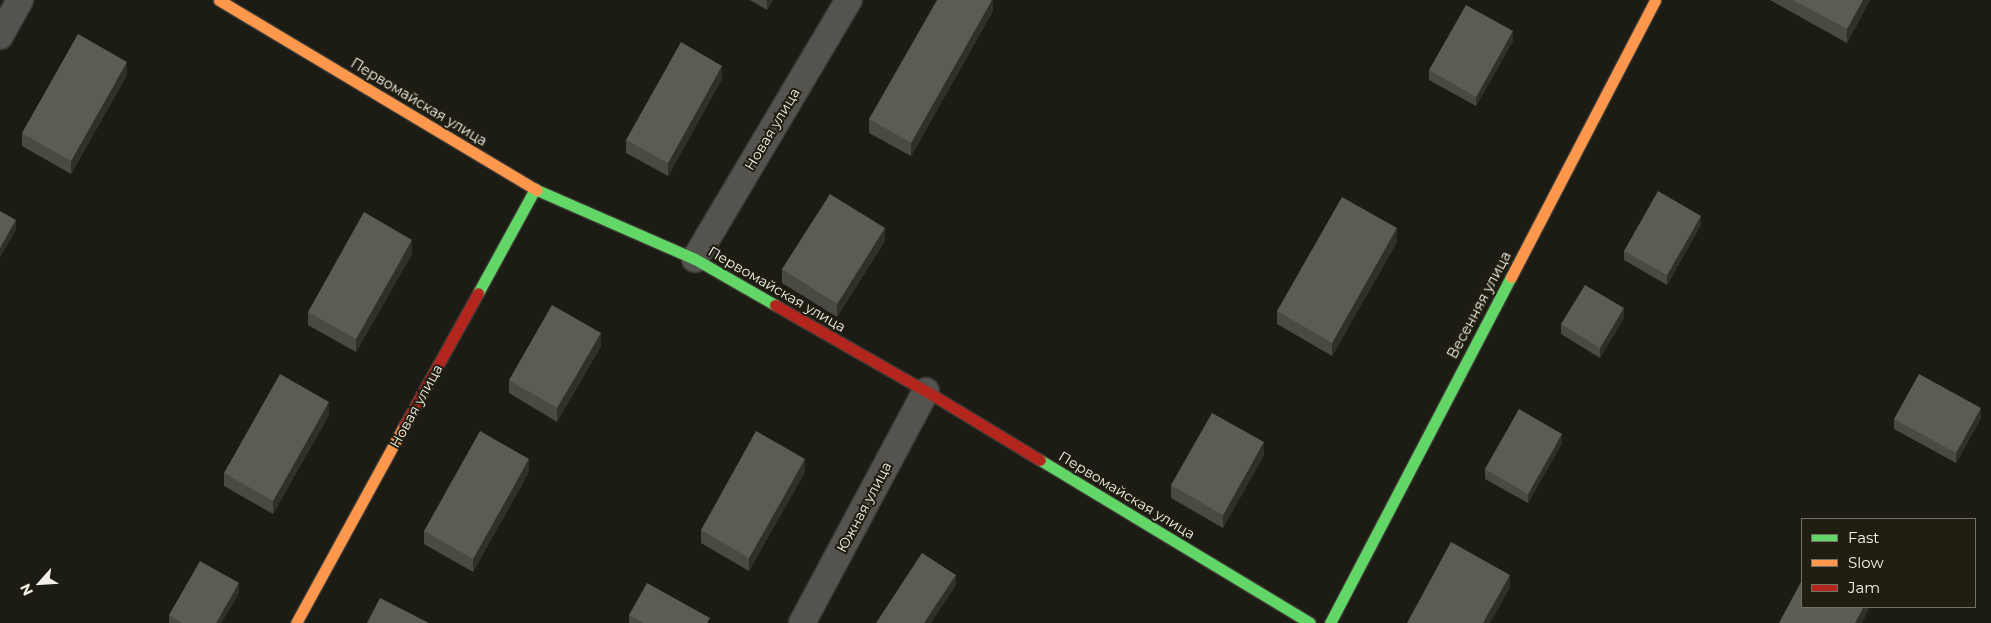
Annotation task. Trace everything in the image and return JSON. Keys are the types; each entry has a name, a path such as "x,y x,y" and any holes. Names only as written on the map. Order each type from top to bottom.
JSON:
{"street":[{"path":"0,36 20,0"},
{"name":"Первомайская улица","path":"219,0 535,188 695,259 926,391 1310,623"},
{"name":"Новая улица","path":"695,259 850,0"},
{"name":"Весенняя улица","path":"1330,623 1655,0"},
{"name":"Новая улица","path":"296,623 535,188"},
{"name":"Южная улица","path":"802,623 926,391"}],"building":[{"path":"937,0 992,0 911,143 869,119"},
{"path":"1793,0 1863,0 1847,29"},
{"path":"1466,5 1513,31 1476,97 1429,70"},
{"path":"78,34 127,62 71,161 22,133"},
{"path":"681,42 722,66 668,163 626,140"},
{"path":"1658,191 1701,216 1667,275 1624,251"},
{"path":"830,194 885,228 837,304 782,269"},
{"path":"1342,197 1397,228 1332,343 1277,311"},
{"path":"0,211 16,220 0,248"},
{"path":"364,212 412,240 356,339 308,312"},
{"path":"1585,285 1624,308 1600,348 1561,324"},
{"path":"552,305 601,333 557,408 509,380"},
{"path":"280,374 329,402 273,501 224,473"},
{"path":"1919,374 1981,408 1956,453 1894,419"},
{"path":"1519,409 1562,434 1528,494 1485,469"},
{"path":"1212,413 1264,442 1223,515 1171,485"},
{"path":"480,431 529,459 473,559 424,531"},
{"path":"756,431 805,459 749,558 701,530"},
{"path":"1451,542 1510,575 1483,623 1407,623"},
{"path":"922,553 956,575 924,623 876,623"},
{"path":"200,561 239,583 216,623 183,623 169,615"},
{"path":"1801,582 1801,608 1863,608 1855,623 1779,623"},
{"path":"647,583 710,618 707,623 644,623 629,615"},
{"path":"380,598 429,623 367,623"}],"traffic: fast":[{"path":"478,293 535,189"},
{"path":"537,190 695,259 775,305"},
{"path":"1330,623 1511,277"},
{"path":"1040,460 1310,623"}],"traffic: slow":[{"path":"219,0 537,190"},
{"path":"1511,277 1655,0"},
{"path":"296,623 404,426"}],"traffic: jam":[{"path":"404,426 478,293"},
{"path":"775,305 926,391 1040,460"}]}
